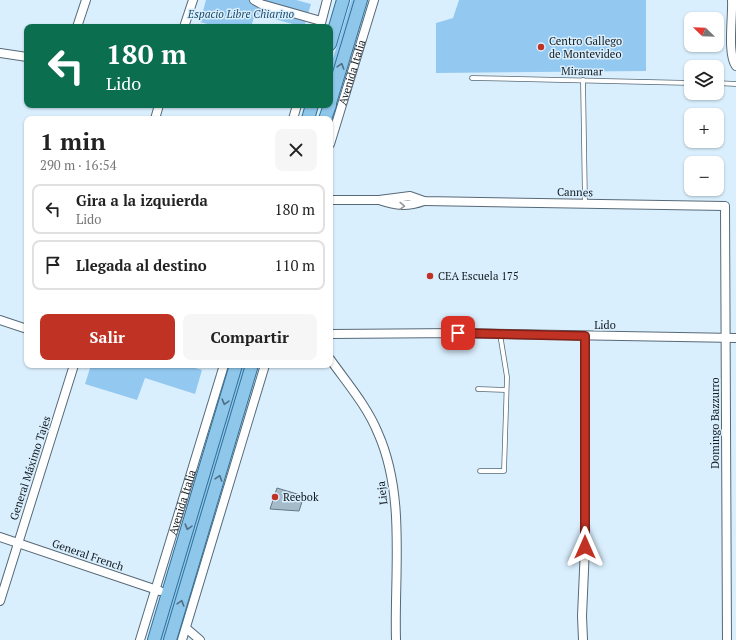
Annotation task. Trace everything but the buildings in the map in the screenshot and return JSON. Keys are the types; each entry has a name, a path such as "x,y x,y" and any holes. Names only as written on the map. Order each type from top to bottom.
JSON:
{"main road":[{"path":"333,34 343,0"},
{"name":"Avenida Italia","path":"333,94 361,0"},
{"name":"Avenida Italia","path":"154,640 235,368"},
{"path":"170,640 251,368"}],"street":[{"path":"79,24 86,0"},
{"path":"185,24 193,0"},
{"path":"254,0 261,4 320,24 327,0"},
{"name":"Avenida Italia","path":"333,134 374,0"},
{"path":"732,0 732,52 733,62 736,66"},
{"path":"0,53 24,57"},
{"name":"Cannes","path":"333,200 379,200 402,206 411,206 424,200 725,206"},
{"name":"Domingo Bazzurro","path":"725,206 727,640"},
{"path":"0,320 24,327"},
{"name":"Lido","path":"333,334 500,334 736,338"},
{"path":"582,640 585,547 585,336"},
{"name":"Lieja","path":"333,363 362,405 378,432 387,458 394,496 396,523 396,640"},
{"name":"General Máximo Tajes","path":"0,600 73,368"},
{"name":"Avenida Italia","path":"140,640 223,368"},
{"path":"182,640 264,368"},
{"name":"General French","path":"0,537 168,593"},
{"path":"186,628 200,640"}],"lane":[{"name":"Miramar","path":"472,78 684,83"},
{"path":"583,80 584,203"},
{"path":"724,83 736,84"},
{"path":"480,470 504,471 506,362 502,354 500,334"},
{"path":"478,389 506,390"}],"green space":[{"name":"Espacio Libre Chiarino","path":"206,0 296,0 311,4 305,24 293,24 255,14 252,24 208,24 200,22"},
{"path":"351,0 357,0 333,82 333,58"},
{"name":"Centro Gallego de Montevideo","path":"459,0 646,0 646,71 436,73 436,23 453,18"},
{"path":"90,368 195,368 202,370 195,394 145,378 137,400 85,384"},
{"path":"238,368 246,368 164,640 157,640"}],"place":[{"name":"Centro Gallego de Montevideo","path":"541,47"},
{"name":"CEA Escuela 175","path":"430,276"},
{"name":"Reebok","path":"275,497"}],"route":[{"path":"458,333 585,336 585,547"}]}
